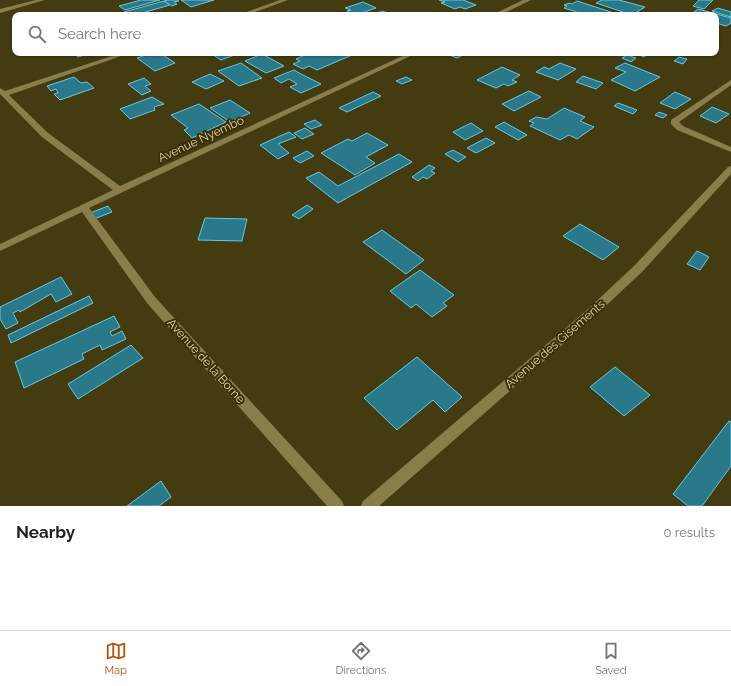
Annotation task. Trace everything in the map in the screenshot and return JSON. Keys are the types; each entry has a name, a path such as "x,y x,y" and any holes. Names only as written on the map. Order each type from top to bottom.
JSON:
{"street":[{"path":"0,11 42,0"},
{"path":"250,12 285,0"},
{"path":"502,12 528,0"},
{"path":"117,56 2,92 45,135 118,190"},
{"name":"Avenue Nyembo","path":"0,248 118,190 408,56"},
{"path":"731,82 674,122 680,128 731,150"},
{"name":"Avenue des Gisements","path":"368,506 592,312 638,269 731,169"},
{"name":"Avenue de la Borne","path":"84,208 151,300 337,506"}],"building":[{"path":"141,0 160,0 125,10 119,6"},
{"path":"181,0 214,0 191,7"},
{"path":"439,0 463,0 476,5 465,9 460,7 455,9 441,3 445,2"},
{"path":"602,0 619,0 645,7 637,12 623,12 596,3"},
{"path":"699,0 713,0 704,9 693,6"},
{"path":"164,1 179,1 174,2 177,4 172,6"},
{"path":"164,1 170,5 146,12 124,12"},
{"path":"577,1 611,12 577,12 564,8 567,6 564,5 569,3 572,4"},
{"path":"363,2 376,8 364,12 349,12 347,11 351,10 345,8"},
{"path":"718,8 731,12 731,17 719,12 712,11"},
{"path":"698,9 709,12 694,12"},
{"path":"719,15 731,18 731,23 726,26 719,24"},
{"path":"143,56 164,56 175,63 155,71 137,58"},
{"path":"215,56 232,56 221,60"},
{"path":"257,56 266,56 284,66 266,73 245,61"},
{"path":"302,56 350,56 317,70 309,66 303,69 293,64 300,61 296,59"},
{"path":"630,56 636,58 631,62 622,58"},
{"path":"679,57 687,59 683,64 674,61"},
{"path":"241,63 262,78 239,86 218,71"},
{"path":"560,63 576,69 558,80 536,72 544,67 549,69"},
{"path":"625,63 660,77 635,91 611,80 626,72 615,68"},
{"path":"502,67 520,75 512,80 517,82 508,86 504,84 496,88 477,80"},
{"path":"294,70 321,84 301,93 290,87 297,84 289,79 281,83 274,78"},
{"path":"210,74 224,81 206,89 192,82"},
{"path":"583,76 603,83 596,89 576,82"},
{"path":"74,77 81,83 87,82 94,88 60,100 54,94 58,93 56,89 51,91 47,86"},
{"path":"406,77 412,80 402,84 396,81"},
{"path":"144,78 151,84 145,86 151,91 142,95 128,84"},
{"path":"529,91 541,97 514,111 502,104"},
{"path":"373,92 381,96 347,112 339,108"},
{"path":"675,92 691,99 675,109 660,103"},
{"path":"152,97 164,104 154,107 155,110 130,119 120,109"},
{"path":"230,100 250,113 230,122 210,108"},
{"path":"618,103 637,110 633,114 614,106"},
{"path":"199,104 226,122 192,138 184,130 188,128 171,115"},
{"path":"712,107 729,114 716,123 700,116"},
{"path":"564,108 585,117 580,121 594,127 577,139 569,135 560,140 530,126 534,123 529,121 536,117 547,119"},
{"path":"659,112 667,115 663,118 655,115"},
{"path":"315,120 322,125 311,129 304,124"},
{"path":"504,122 527,135 518,140 495,127"},
{"path":"471,123 483,131 465,140 453,132"},
{"path":"305,128 314,134 302,139 294,133"},
{"path":"289,132 296,137 278,144 289,153 278,159 260,145"},
{"path":"367,133 388,145 366,157 375,163 355,175 321,153 348,139 352,141"},
{"path":"486,138 495,143 476,153 467,148"},
{"path":"453,150 466,157 458,162 445,154"},
{"path":"307,151 314,156 300,163 293,158"},
{"path":"399,154 412,162 338,203 306,178 319,172 338,186"},
{"path":"429,165 435,168 431,171 435,173 427,179 423,177 418,181 412,177"},
{"path":"307,205 313,209 299,219 292,215"},
{"path":"108,206 112,212 94,219 90,213"},
{"path":"205,218 247,219 242,241 198,240"},
{"path":"580,224 619,247 603,260 563,236"},
{"path":"382,230 424,260 406,274 363,242"},
{"path":"697,251 709,257 700,270 687,264"},
{"path":"420,270 454,295 443,303 447,306 432,317 416,304 411,308 390,291"},
{"path":"61,277 72,294 56,302 51,294 20,312 19,310 13,313 18,323 6,329 0,319 0,307"},
{"path":"89,296 93,303 11,343 8,335"},
{"path":"114,316 120,327 110,332 112,336 122,331 126,339 102,350 100,345 82,354 84,359 24,388 15,362"},
{"path":"131,345 143,358 78,399 68,384"},
{"path":"417,357 462,397 445,412 433,400 397,430 364,398"},
{"path":"615,367 650,395 624,416 590,387"},
{"path":"729,421 731,422 731,466 702,506 688,506 673,494"},
{"path":"161,481 171,497 159,506 127,506"}]}
